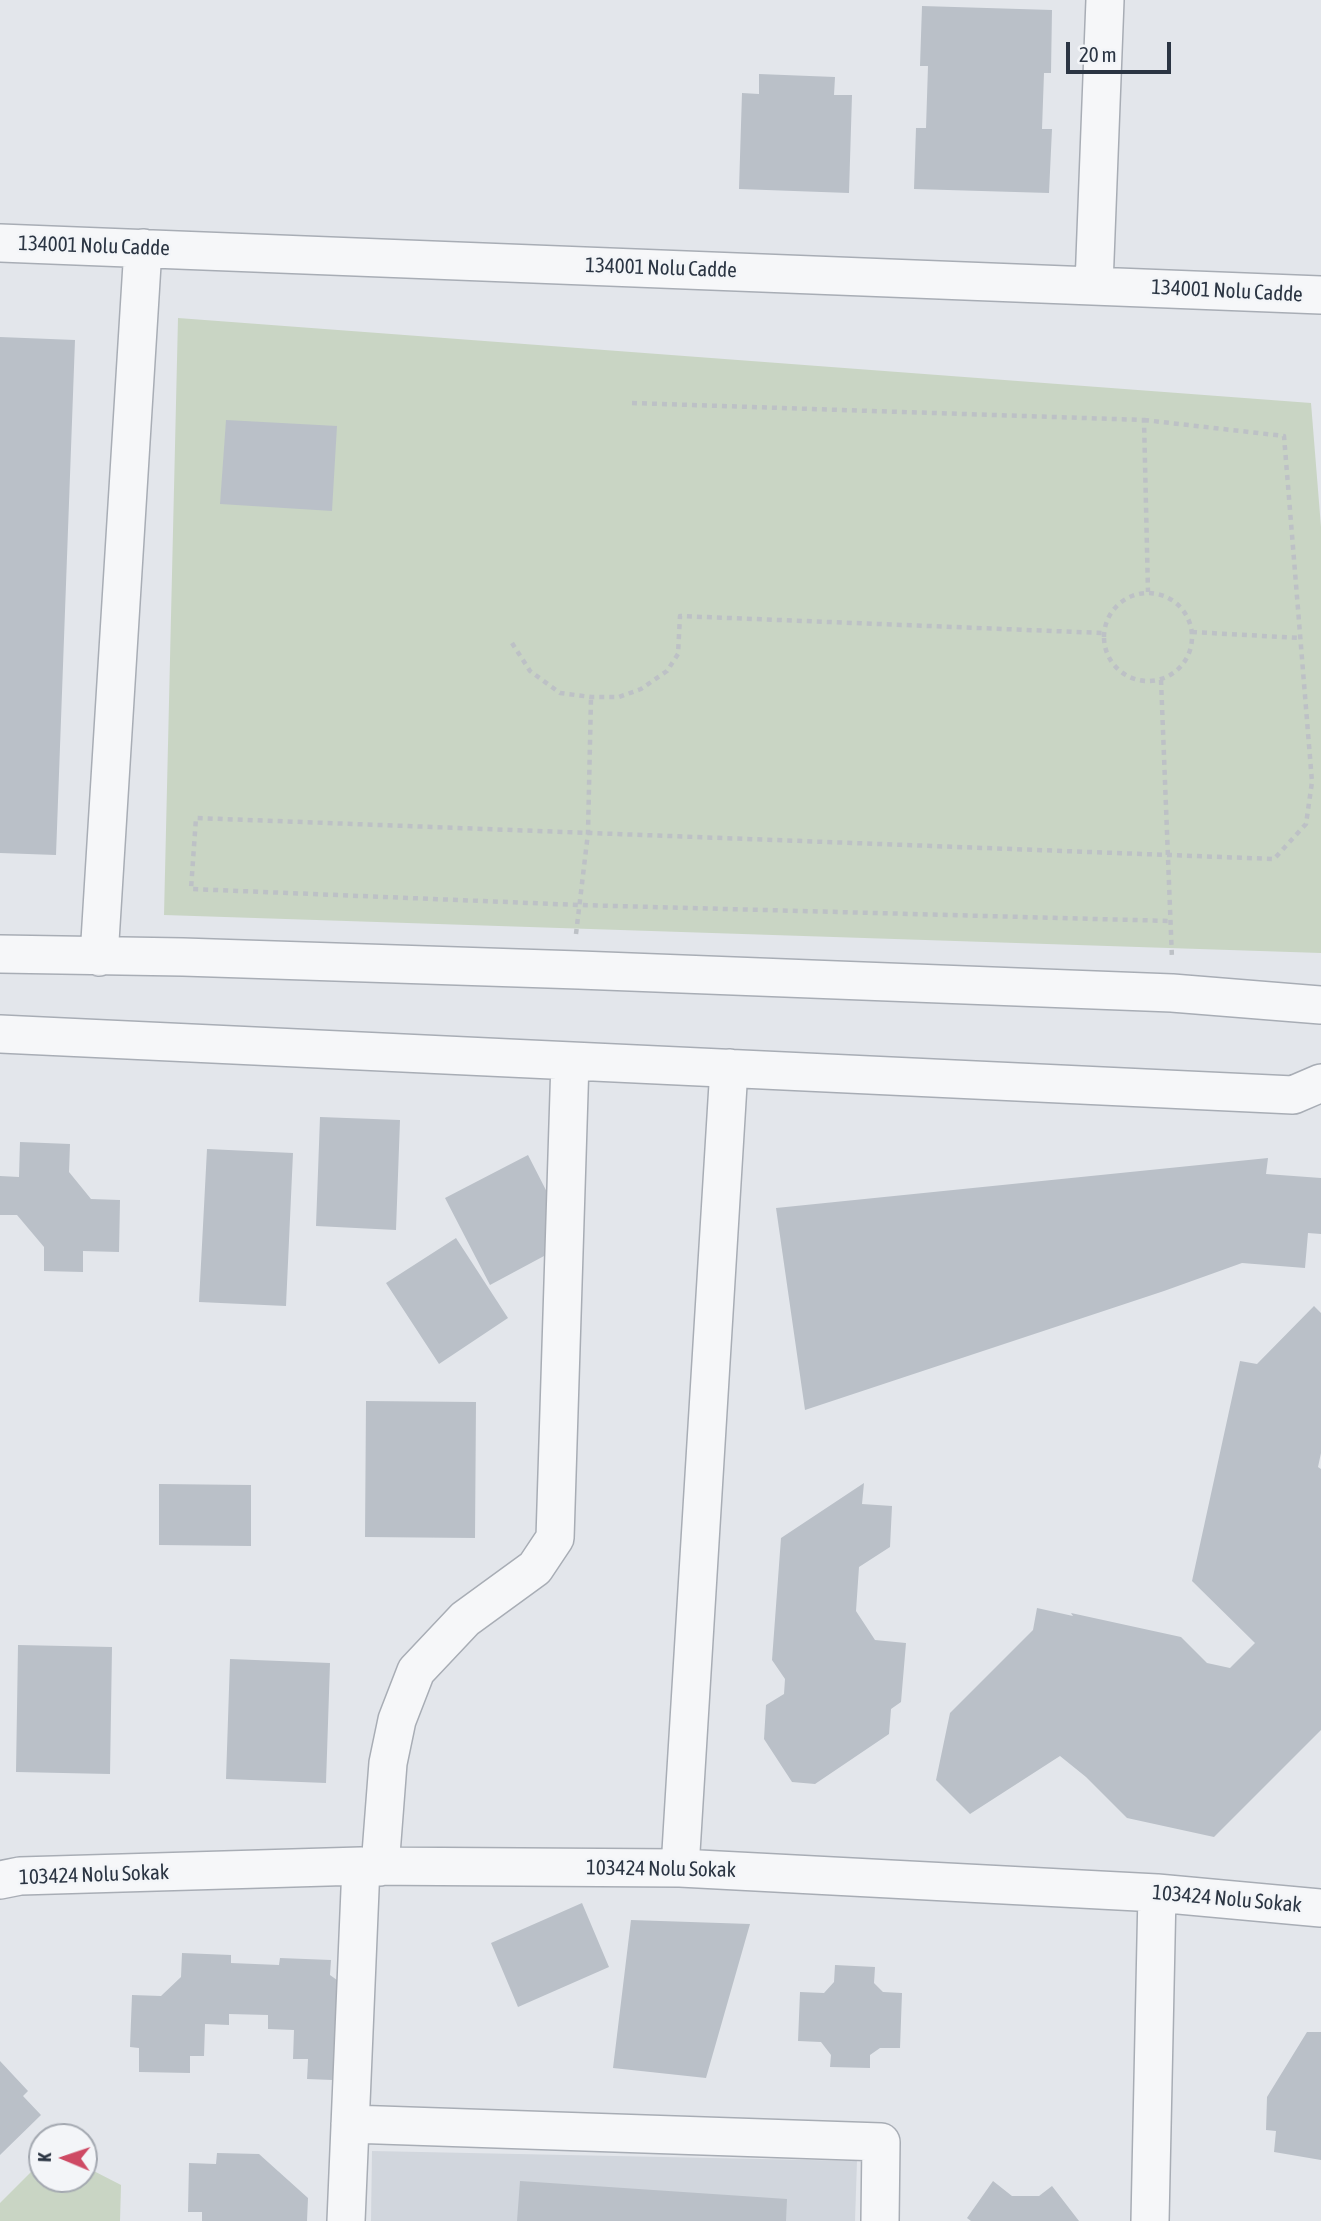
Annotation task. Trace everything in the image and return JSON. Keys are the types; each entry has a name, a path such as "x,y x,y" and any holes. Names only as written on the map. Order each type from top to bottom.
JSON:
{"street":[{"path":"1094,285 1105,0"},
{"name":"134001 Nolu Cadde","path":"0,243 1321,295"},
{"path":"99,957 143,248"},
{"path":"0,954 197,957 579,970 1172,993 1321,1005"},
{"path":"0,1034 1293,1095 1321,1083"},
{"path":"346,2221 350,2124 370,1867 397,1720 416,1671 466,1619 535,1568 555,1538 570,1061"},
{"path":"680,1868 729,1068"},
{"name":"103424 Nolu Sokak","path":"7,1869 680,1868 1157,1892 1321,1908"},
{"path":"1150,2221 1157,1892"},
{"path":"350,2124 881,2142 880,2221"}],"path":[{"path":"632,403 1144,420 1284,436 1312,782 1306,824 1274,859 197,818 191,889 579,905 1171,921"},
{"path":"1144,420 1148,592"},
{"path":"1148,592 1169,598 1185,612 1192,632 1190,652 1178,670 1161,680 1139,681 1119,672 1106,655 1103,634 1111,612 1127,598 1148,592"},
{"path":"512,643 530,671 560,693 619,697 641,689 667,671 678,654 680,616 1103,634"},
{"path":"1192,632 1300,638"},
{"path":"1161,680 1172,993"},
{"path":"579,970 573,960 588,833 591,697"}],"shaded area":[{"path":"372,2151 857,2161 855,2221 371,2221"}],"green space":[{"path":"178,318 1311,403 1321,527 1321,953 164,915"},
{"path":"98,2173 121,2185 120,2221 0,2221 0,2203 28,2175 28,2193 98,2193"}],"building":[{"path":"922,6 1052,10 1051,73 1044,73 1042,129 1052,129 1049,193 914,189 916,128 926,128 928,66 920,66"},
{"path":"759,74 835,77 834,95 852,95 849,193 739,189 742,93 759,94"},
{"path":"0,337 75,340 56,855 0,853"},
{"path":"226,420 337,426 332,511 220,504"},
{"path":"320,1117 400,1120 396,1230 316,1226"},
{"path":"20,1142 70,1144 69,1172 91,1199 120,1200 119,1252 83,1251 83,1272 44,1271 44,1247 17,1215 0,1215 0,1176 19,1177"},
{"path":"207,1149 293,1153 286,1306 199,1302"},
{"path":"528,1155 572,1241 490,1285 445,1198"},
{"path":"1268,1158 1266,1174 1321,1178 1321,1234 1308,1233 1305,1268 1242,1263 805,1410 776,1208"},
{"path":"456,1238 508,1318 439,1364 386,1283"},
{"path":"1314,1306 1321,1313 1321,1453 1318,1467 1321,1469 1321,1730 1214,1837 1127,1818 1086,1777 1060,1756 970,1814 936,1780 950,1713 1033,1630 1037,1608 1181,1637 1207,1663 1230,1668 1255,1643 1192,1581 1240,1361 1257,1364"},
{"path":"366,1401 476,1402 475,1538 365,1537"},
{"path":"864,1483 862,1504 892,1506 890,1547 859,1567 856,1611 875,1640 906,1643 901,1702 891,1709 889,1734 815,1784 792,1782 764,1739 766,1705 784,1694 785,1679 772,1660 781,1538"},
{"path":"159,1484 251,1485 251,1546 159,1545"},
{"path":"18,1645 112,1647 110,1774 16,1772"},
{"path":"230,1659 330,1663 326,1783 226,1779"},
{"path":"582,1903 609,1967 518,2007 491,1943"},
{"path":"631,1920 750,1924 706,2078 613,2068"},
{"path":"182,1953 231,1955 231,1963 279,1965 280,1958 331,1960 330,1975 355,1993 358,2081 307,2079 308,2059 293,2059 294,2030 268,2029 268,2015 229,2014 229,2025 205,2024 204,2056 190,2056 190,2073 139,2072 139,2048 130,2047 132,1995 161,1996 181,1977"},
{"path":"835,1965 875,1967 874,1983 883,1992 902,1993 900,2048 880,2048 870,2055 870,2068 830,2067 831,2055 821,2042 798,2041 800,1992 824,1993 834,1982"},
{"path":"1307,2032 1321,2032 1321,2160 1274,2152 1276,2131 1266,2130 1267,2097"},
{"path":"0,2061 28,2091 23,2096 41,2115 33,2123 28,2123 28,2128 0,2155"},
{"path":"217,2153 259,2154 308,2198 307,2221 202,2221 202,2212 188,2212 189,2163 216,2164"},
{"path":"520,2181 787,2199 786,2221 517,2221"},
{"path":"993,2181 1012,2196 1039,2196 1052,2186 1079,2221 971,2221 967,2218"}]}
